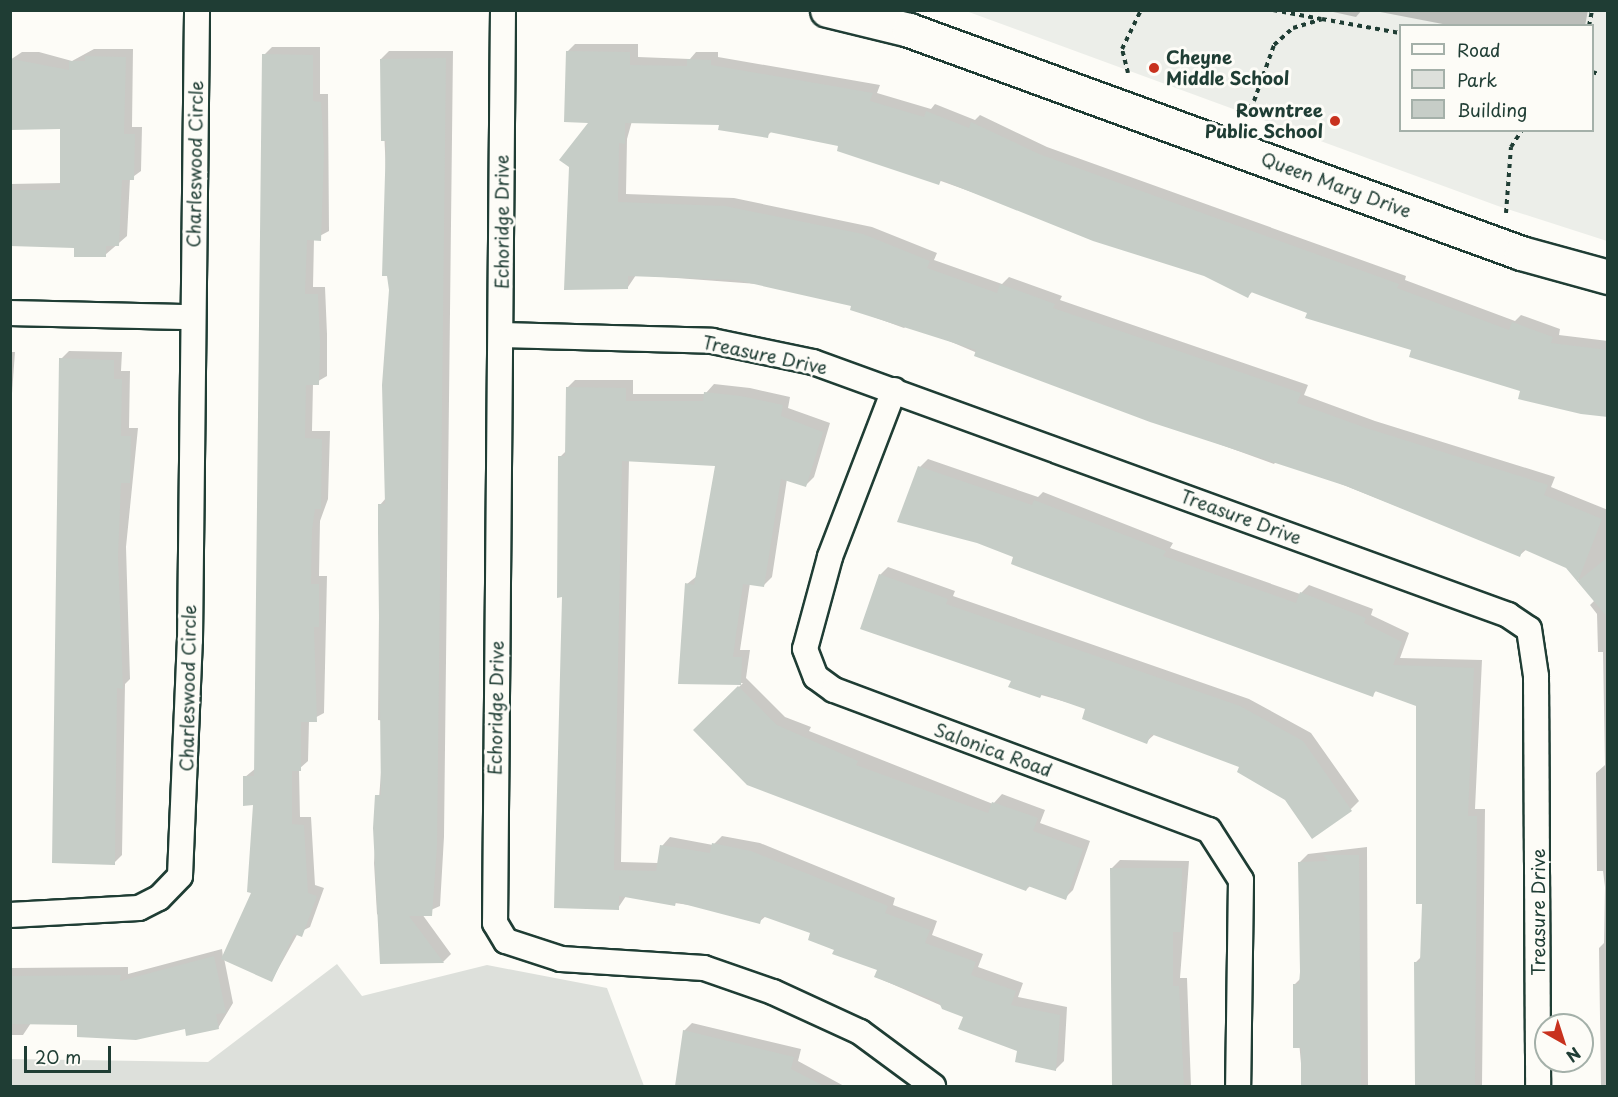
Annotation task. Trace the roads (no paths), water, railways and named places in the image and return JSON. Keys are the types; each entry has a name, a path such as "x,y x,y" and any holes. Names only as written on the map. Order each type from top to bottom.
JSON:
{"street":[{"name":"Charleswood Circle","path":"10,915 139,908 159,898 180,876 193,317 197,10"},
{"name":"Echoridge Drive","path":"502,10 502,335 494,822 495,923 506,940 561,958 704,968 763,988 860,1032 933,1086"},
{"name":"Queen Mary Drive","path":"827,10 940,41 1521,253 1608,277"},
{"path":"10,313 193,317"},
{"name":"Treasure Drive","path":"502,335 712,341 813,362 1497,610 1529,629 1536,676 1538,1086"},
{"name":"Salonica Road","path":"894,390 831,556 805,649 816,677 834,690 1209,830 1241,880 1239,1086"}],"place":[{"name":"Cheyne Middle School","path":"1154,68"},
{"name":"Rowntree Public School","path":"1335,121"}]}
